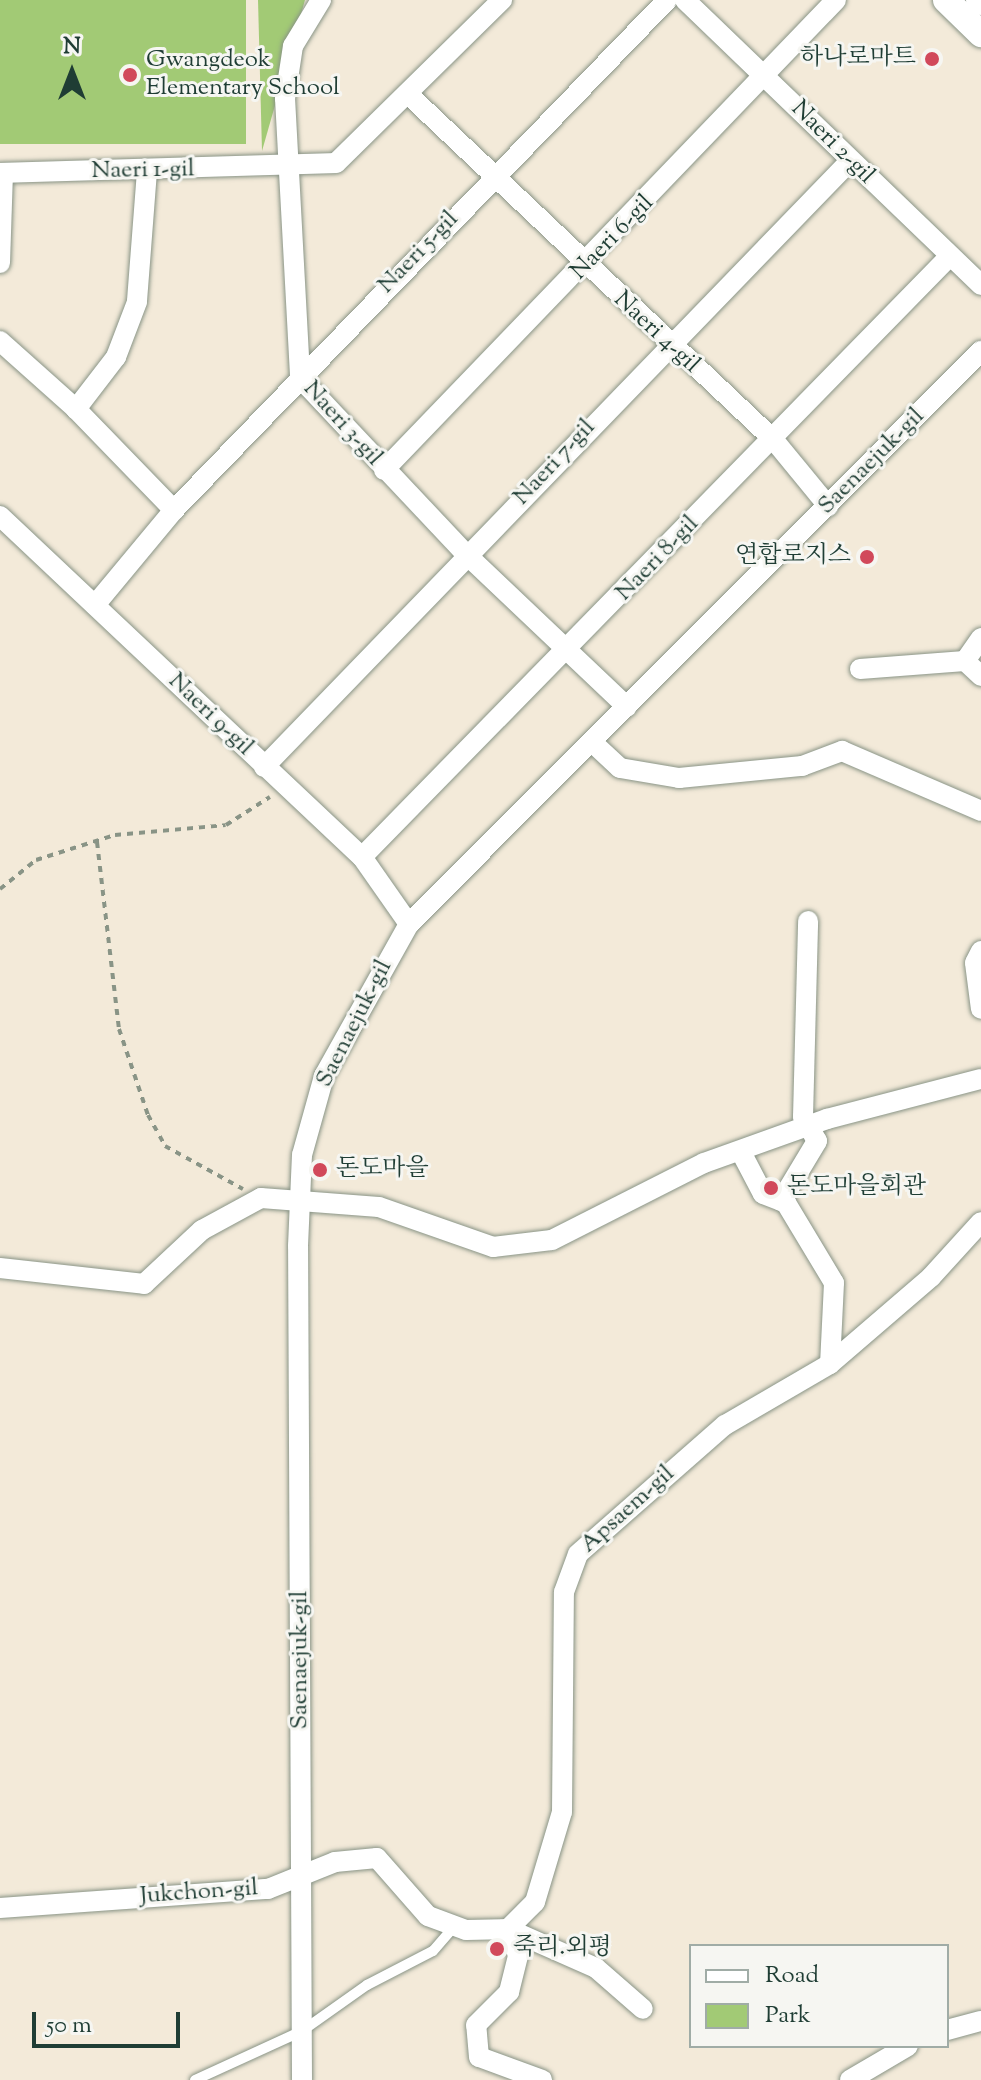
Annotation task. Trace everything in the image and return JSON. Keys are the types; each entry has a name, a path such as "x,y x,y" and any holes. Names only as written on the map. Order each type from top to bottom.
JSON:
{"street":[{"name":"Naeri 3-gil","path":"321,0 293,46 286,168 300,378 468,556 627,707"},
{"path":"286,168 336,163 410,96 502,0"},
{"name":"Naeri 5-gil","path":"95,605 174,510 494,175 667,0"},
{"name":"Naeri 2-gil","path":"685,0 849,162 981,285"},
{"name":"Naeri 6-gil","path":"384,470 586,267 836,0"},
{"path":"946,0 981,34"},
{"name":"Naeri 4-gil","path":"410,96 668,345 773,439 828,506"},
{"name":"Naeri 7-gil","path":"264,767 668,345 849,162"},
{"name":"Naeri 1-gil","path":"2,173 286,168"},
{"path":"76,409 116,357 137,302 147,171"},
{"path":"0,263 2,173"},
{"name":"Naeri 8-gil","path":"362,857 567,652 950,256"},
{"path":"0,341 76,409 174,510"},
{"name":"Saenaejuk-gil","path":"302,2080 300,1197 302,1155 324,1076 409,924 981,351"},
{"name":"Naeri 9-gil","path":"0,516 362,857 409,924"},
{"path":"965,661 981,638"},
{"path":"860,669 965,661 981,676"},
{"path":"592,742 620,768 679,778 802,766 842,751 981,811"},
{"path":"781,1201 813,1158 812,1125 803,1117 808,921"},
{"path":"981,951 975,963 981,1009"},
{"path":"0,1268 144,1284 202,1230 252,1200 300,1197 423,1218 493,1247 552,1240 636,1194 812,1125 981,1079"},
{"path":"741,1152 763,1194 781,1201 834,1283 830,1364"},
{"name":"Apsaem-gil","path":"508,1929 535,1902 562,1812 564,1592 578,1554 725,1425 830,1364 978,1229"},
{"name":"Jukchon-gil","path":"0,1908 268,1889 302,1878 335,1862 377,1858 428,1916 455,1926 508,1929 596,1968 643,2009"},
{"path":"508,1929 515,1967 509,1992 476,2025 479,2057 542,2080"},
{"path":"949,2029 981,2021"},
{"path":"850,2080 905,2048"}],"lane":[{"path":"195,2080 302,2031 367,1985 433,1951 455,1926"}],"path":[{"path":"0,889 36,860 97,842 163,827 226,825 258,810 282,784"},
{"path":"97,842 119,1029 148,1115 165,1146 238,1183 252,1200"}],"green space":[{"name":"Gwangdeok Elementary School","path":"0,0 246,0 246,144 0,144"},
{"path":"258,0 305,0 262,151"}],"place":[{"name":"하나로마트","path":"932,59"},
{"name":"Gwangdeok Elementary School","path":"130,75"},
{"name":"연합로지스","path":"867,557"},
{"name":"돈도마을","path":"320,1170"},
{"name":"돈도마을회관","path":"771,1188"},
{"name":"죽리.외평","path":"497,1949"}]}
